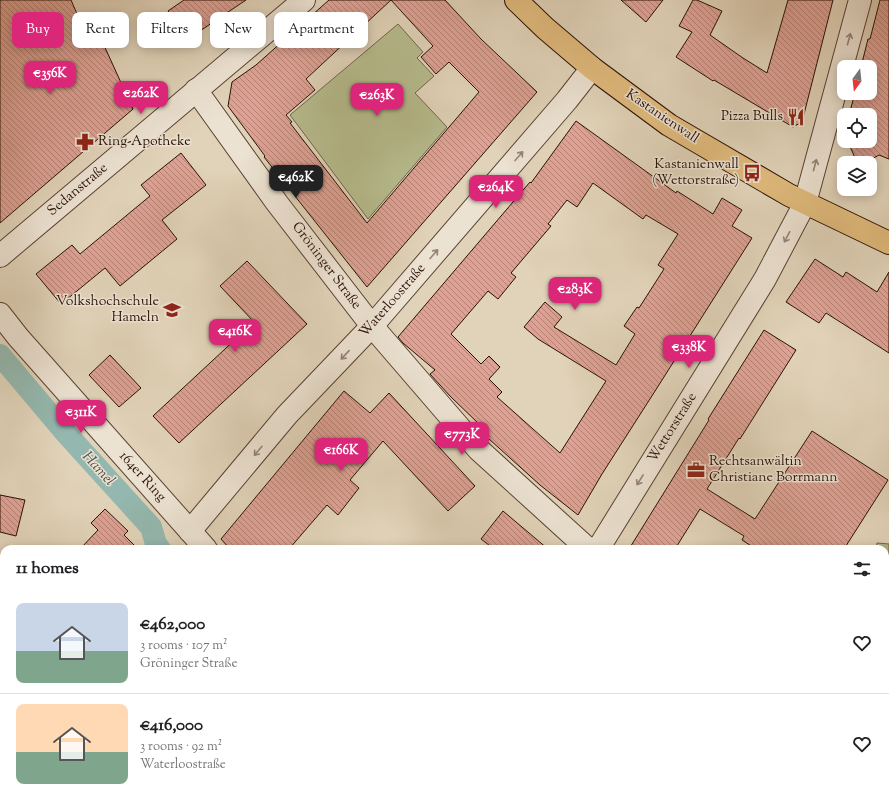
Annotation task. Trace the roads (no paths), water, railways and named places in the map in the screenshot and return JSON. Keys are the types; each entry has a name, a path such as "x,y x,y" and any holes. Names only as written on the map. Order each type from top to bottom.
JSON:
{"main road":[{"name":"Kastanienwall","path":"516,0 545,28 592,68 670,125 777,188 889,243"}],"street":[{"name":"Sedanstraße","path":"0,256 304,0"},
{"name":"Wettorstraße","path":"600,545 765,280 805,203 860,0"},
{"name":"Waterloostraße","path":"190,531 288,415 372,326 562,106 592,68"},
{"name":"Gröninger Straße","path":"196,90 277,203 372,326 478,449 584,545"},
{"name":"164er Ring","path":"0,314 202,545"}],"waterway":[{"name":"Hamel","path":"0,355 64,431 151,527 157,545"}],"place":[{"name":"Pizza Bulls","path":"796,117"},
{"name":"Ring-Apotheke","path":"85,142"},
{"name":"Kastanienwall (Wettorstraße)","path":"752,173"},
{"name":"Volkshochschule Hameln","path":"172,310"},
{"name":"Rechtsanwältin Christiane Borrmann","path":"696,470"}]}
